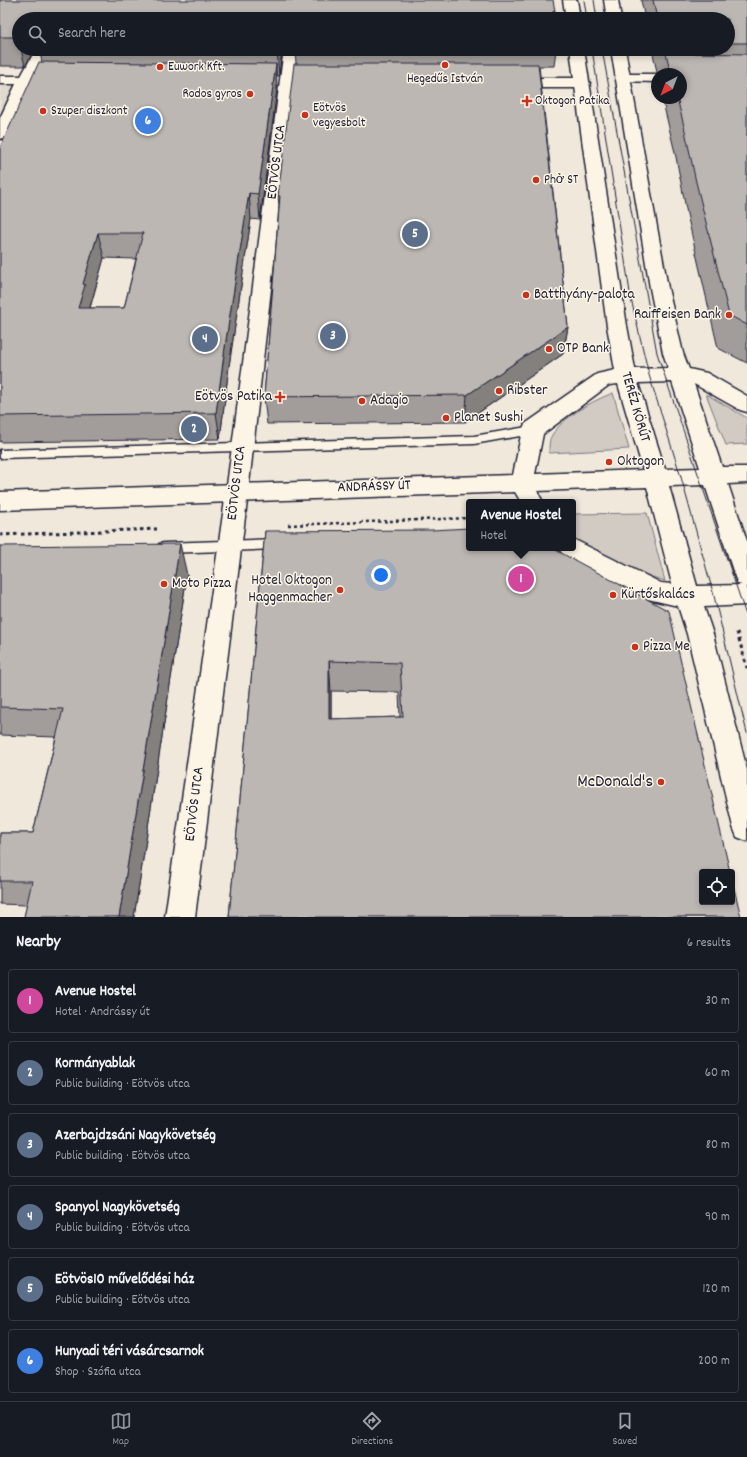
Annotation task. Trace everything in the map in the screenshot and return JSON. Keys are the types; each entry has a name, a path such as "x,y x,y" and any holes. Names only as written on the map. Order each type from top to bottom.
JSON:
{"main road":[{"path":"570,0 572,12"},
{"path":"611,0 613,12"},
{"path":"0,134 39,56"},
{"name":"EÖTVÖS UTCA","path":"180,917 237,493 290,56"},
{"name":"TERÉZ KÖRÚT","path":"578,56 617,326 626,376 656,478 688,597 700,634 747,826"},
{"path":"619,56 659,288 680,375 747,577"},
{"path":"622,78 651,78"},
{"path":"0,80 73,81"},
{"path":"494,83 582,83"},
{"path":"527,492 533,430 604,378 680,375 700,378 747,405"},
{"name":"ANDRÁSSY ÚT","path":"0,501 237,493 527,492 656,478 747,475"},
{"path":"576,551 657,592 688,597 747,595"}],"lane":[{"path":"0,454 474,440 533,430"},
{"path":"150,549 291,543"}],"path":[{"path":"287,525 466,518"},
{"path":"0,535 160,529"},
{"path":"737,632 747,668"}],"shaded area":[{"path":"0,80 26,80 0,134"},
{"path":"613,393 629,449 549,453 549,443 557,428 571,416 588,405"},
{"path":"706,394 747,418 747,444 726,445"},
{"path":"647,513 665,581 605,558 583,545 576,539 576,514"}],"building":[{"path":"0,0 553,0 555,11 12,12 12,37 0,37"},
{"path":"653,0 747,0 747,43 735,43 735,12 656,12"},
{"path":"735,54 747,54 747,325 729,315 696,182 678,104 687,104 687,68 670,68 667,56 735,56"},
{"path":"39,62 276,64 258,194 249,193 216,413 0,416 0,148","holes":["98,233 143,233 124,308 78,308 85,285 83,284"]},
{"path":"294,64 538,64 568,327 467,395 264,397 280,196 278,196"},
{"path":"466,528 466,551 558,551 669,611 729,869 699,869 699,905 735,905 735,892 741,917 229,917 265,531 432,530","holes":["329,661 400,663 403,717 329,719"]},
{"path":"180,544 119,917 24,917 32,881 0,881 0,833 33,833 63,709 0,707 0,546"}],"tram line":[{"path":"584,0 586,12"},
{"path":"594,0 596,12"},
{"path":"593,56 631,299 649,375 681,477 714,596 747,733"},
{"path":"603,56 657,353 747,618"}],"place":[{"name":"Hegedűs István","path":"445,65"},
{"name":"Euwork Kft.","path":"160,67"},
{"name":"Rodos gyros","path":"250,94"},
{"name":"Oktogon Patika","path":"527,101"},
{"name":"Szuper diszkont","path":"43,111"},
{"name":"Eötvös vegyesbolt","path":"305,115"},
{"name":"Hunyadi téri vásárcsarnok","path":"148,121"},
{"name":"Phở ST","path":"536,180"},
{"name":"Eötvös10 művelődési ház","path":"415,234"},
{"name":"Batthyány-palota","path":"526,295"},
{"name":"Raiffeisen Bank","path":"729,315"},
{"name":"Azerbajdzsáni Nagykövetség","path":"333,336"},
{"name":"Spanyol Nagykövetség","path":"205,339"},
{"name":"OTP Bank","path":"549,349"},
{"name":"Ribster","path":"499,391"},
{"name":"Eötvös Patika","path":"280,397"},
{"name":"Adagio","path":"362,401"},
{"name":"Planet Sushi","path":"446,418"},
{"name":"Kormányablak","path":"194,429"},
{"name":"Oktogon","path":"609,462"},
{"name":"Avenue Hostel","path":"521,579"},
{"name":"Moto Pizza","path":"164,584"},
{"name":"Hotel Oktogon Haggenmacher","path":"340,590"},
{"name":"Kürtőskalács","path":"613,595"},
{"name":"Pizza Me","path":"635,647"},
{"name":"McDonald's","path":"661,782"}]}
